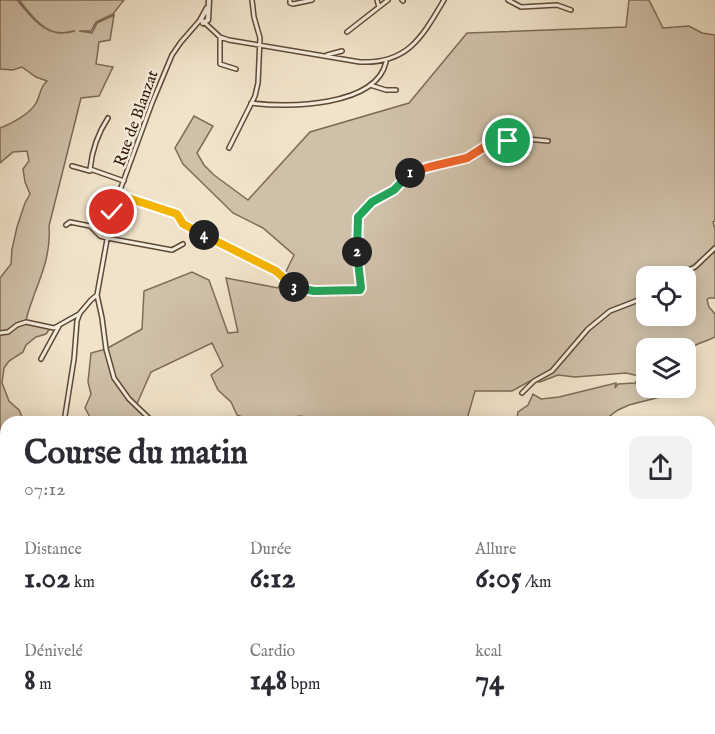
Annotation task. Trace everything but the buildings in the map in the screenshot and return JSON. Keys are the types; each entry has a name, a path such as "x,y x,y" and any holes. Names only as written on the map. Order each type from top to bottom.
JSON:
{"street":[{"name":"Rue de Blanzat","path":"147,416 129,399 114,378 106,350 97,296 112,212 167,67 181,42 195,26 205,20 209,0"},
{"path":"229,148 251,103 258,82 260,44 252,0"},
{"path":"290,0 293,4 312,0"},
{"path":"377,0 379,7"},
{"path":"347,32 388,0"},
{"path":"205,20 220,37 360,62 386,61 413,46 427,29 444,0"},
{"path":"508,0 521,7 557,6 571,10"},
{"path":"220,37 220,64 236,69"},
{"path":"326,56 342,51"},
{"path":"251,103 297,105 344,98 370,85 385,66 386,61"},
{"path":"370,85 386,90 396,90"},
{"path":"92,171 90,169 95,147 101,129 108,118"},
{"path":"119,195 177,214 187,227 276,271 293,286 314,291 356,291 361,288 357,253 357,222 362,212 372,202 394,190 412,172 467,158 486,146 517,138 548,141"},
{"path":"72,166 124,181"},
{"path":"66,225 70,222 90,226 100,236 172,250 183,244"},
{"path":"696,266 715,248"},
{"path":"65,416 75,359 75,331 80,313 90,300 97,296"},
{"path":"522,393 534,381 552,371 588,329 610,311 636,301"},
{"path":"0,333 8,332 26,322 54,327 80,313"},
{"path":"41,358 59,325"}],"shaded area":[{"path":"0,0 17,0 42,26 19,0 124,0 113,14 96,22 91,31 79,31 92,33 97,23 114,15 110,40 99,42 96,64 113,67 99,96 81,98 49,226 46,261 28,312 26,322 51,327 46,334 36,337 26,345 23,352 9,361 4,368 2,383 9,401 19,410 22,416 0,416 0,278 11,264 17,227 30,194 23,169 29,161 27,151 13,152 0,163 0,128 29,111 36,103 47,81 36,77 22,67 13,70 0,69"},
{"path":"629,0 649,0 663,28 689,26 702,33 715,35 715,221 713,222 715,229 715,298 707,300 715,314 715,337 696,345 696,338 636,338 636,375 626,373 575,377 558,375 540,382 530,381 512,391 475,391 468,416 240,416 231,402 218,390 211,375 223,366 212,343 151,372 136,406 147,416 89,416 85,408 91,394 88,382 91,353 106,349 142,329 144,291 192,272 209,280 228,333 238,332 226,278 278,288 294,255 263,228 233,213 183,164 175,148 194,116 213,126 197,153 204,165 248,200 310,132 409,103 467,33 626,27"},
{"path":"636,381 636,398 656,398 629,405 610,416 517,416 518,412 528,405 533,394 541,399 616,383 615,388 618,384"}],"route":[{"path":"112,212 119,195 177,214 187,227 280,273 293,286 314,291 356,291 361,288 357,253 357,222 364,208 394,190 412,172 467,158 486,146 508,141"}]}
